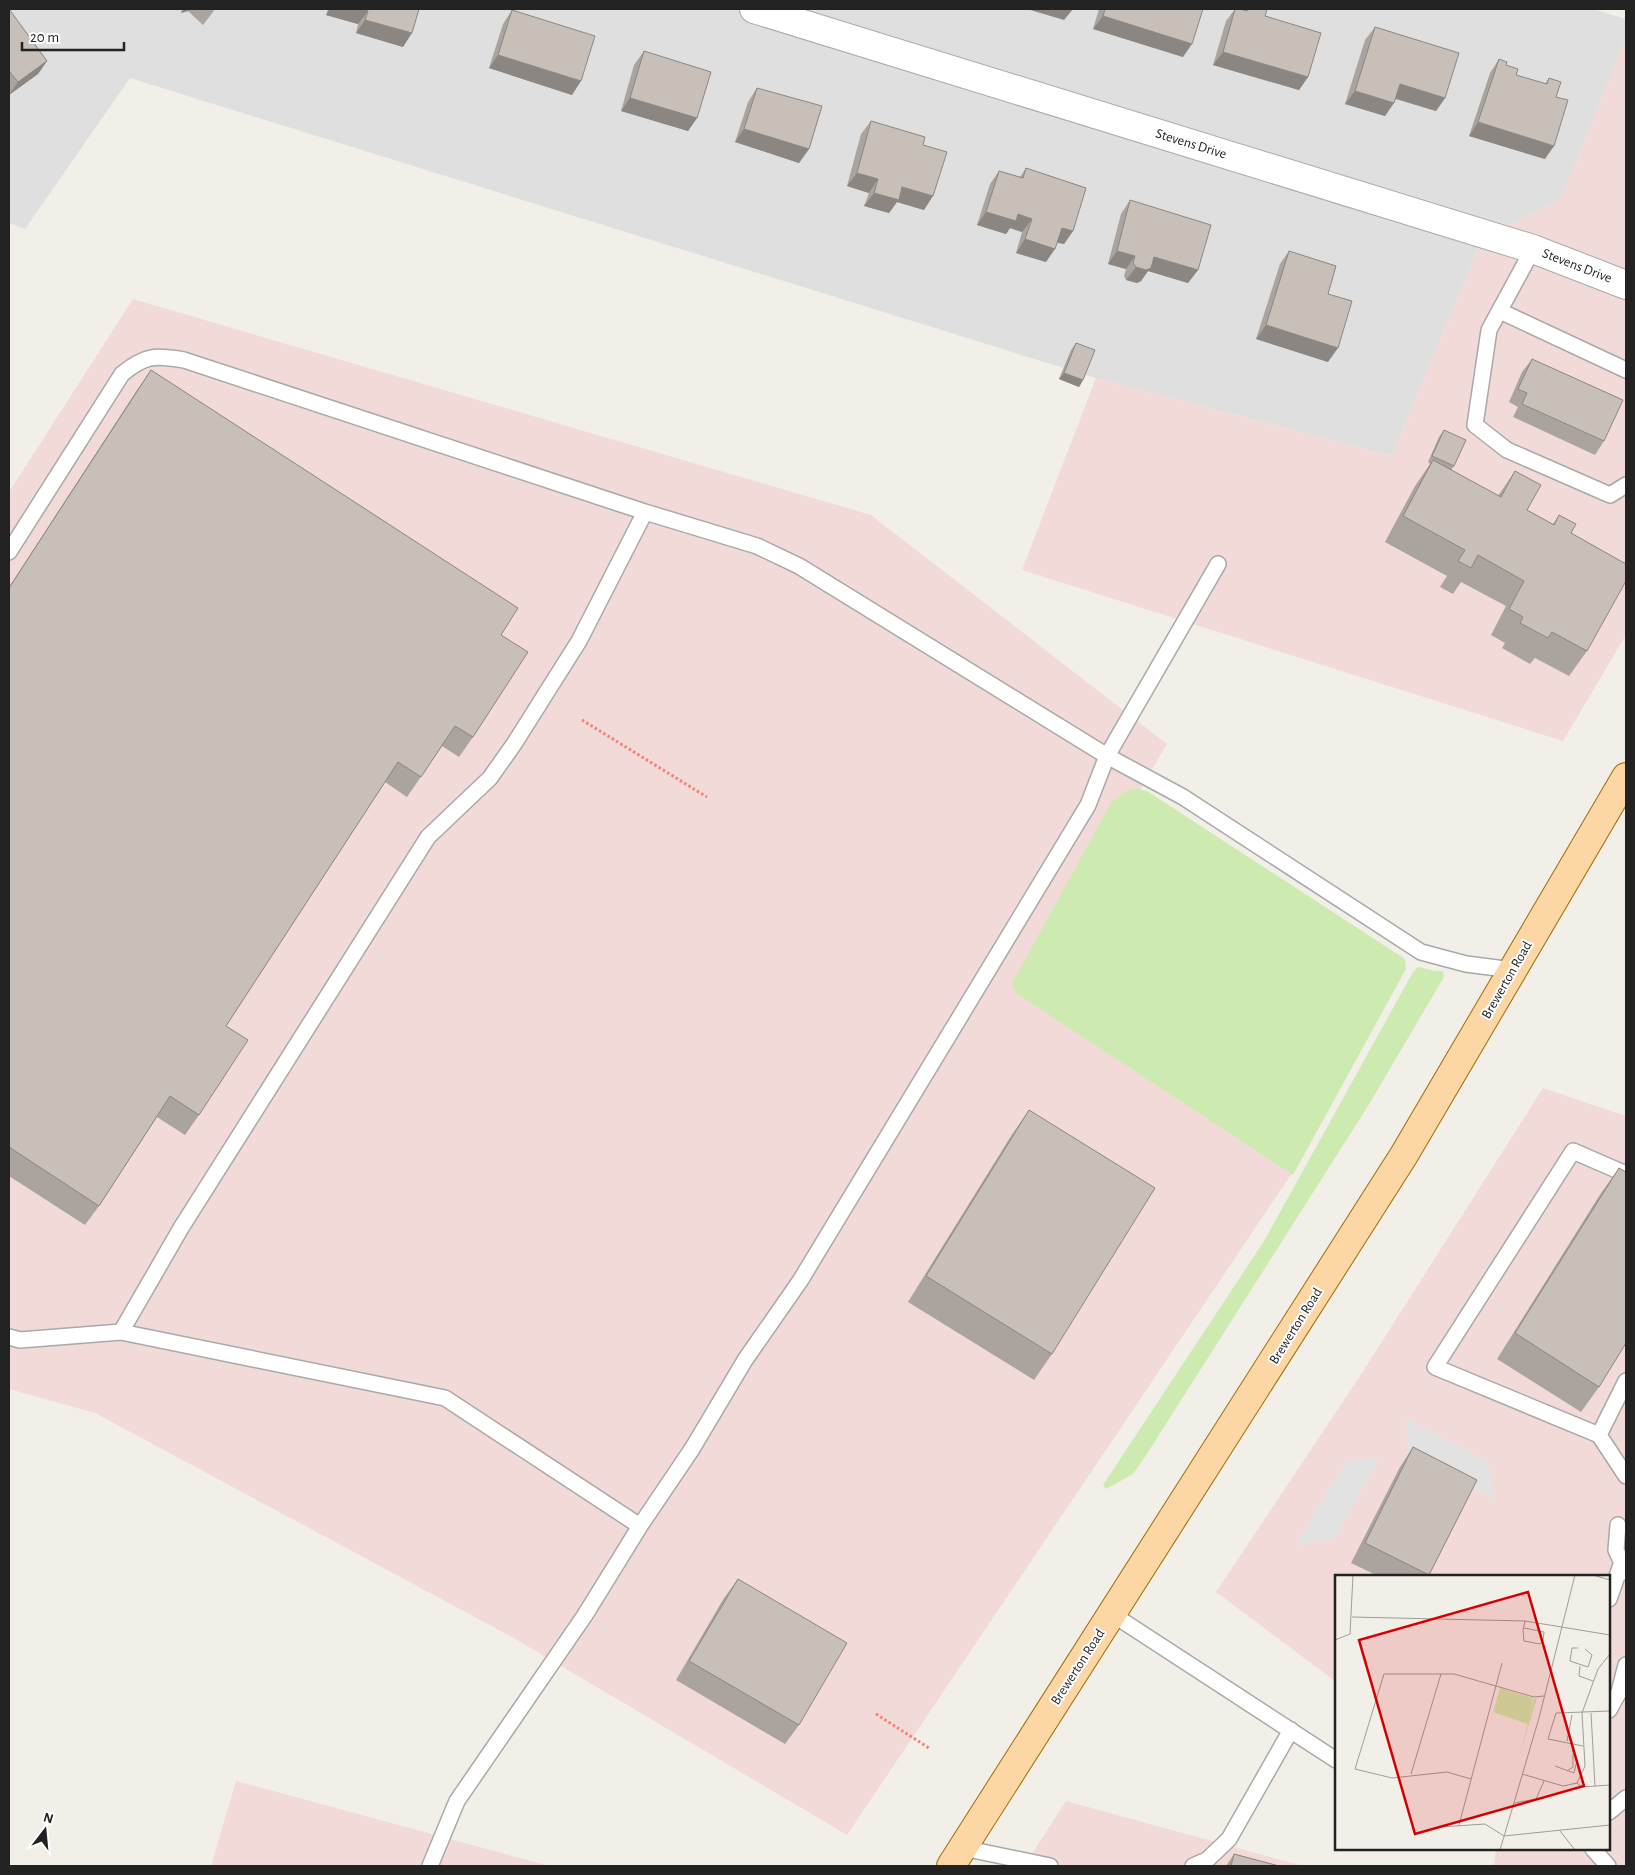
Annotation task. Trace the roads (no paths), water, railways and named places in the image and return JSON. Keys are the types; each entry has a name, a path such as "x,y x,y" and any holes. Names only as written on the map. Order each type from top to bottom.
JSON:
{"main road":[{"name":"Brewerton Road","path":"957,1857 1404,1155 1626,777"}],"street":[{"name":"Stevens Drive","path":"754,9 1533,249 1626,285"}],"lane":[{"path":"1533,249 1490,330 1475,424 1508,450 1610,495 1626,485"},
{"path":"1500,311 1626,370"},
{"path":"9,552 122,374 138,361 158,355 184,360 645,512 757,546 799,566 1107,756 1183,797 1421,952 1466,964 1513,970"},
{"path":"121,1332 181,1228 428,837 490,778 514,744 579,641 645,512"},
{"path":"430,1866 456,1801 585,1615 640,1526 692,1450 745,1360 810,1264 1088,805 1107,756 1218,564"},
{"path":"1626,1174 1573,1151 1434,1367 1599,1435 1626,1476"},
{"path":"9,1337 20,1340 121,1332 445,1398 640,1526"},
{"path":"1599,1435 1626,1381"},
{"path":"1610,1597 1624,1567 1616,1550 1618,1525"},
{"path":"1112,1614 1335,1759"},
{"path":"1610,1708 1618,1692 1626,1665"},
{"path":"1193,1866 1206,1860 1230,1839 1291,1730"},
{"path":"1610,1811 1626,1798"},
{"path":"1593,1850 1608,1866"},
{"path":"957,1857 1050,1866"}]}
